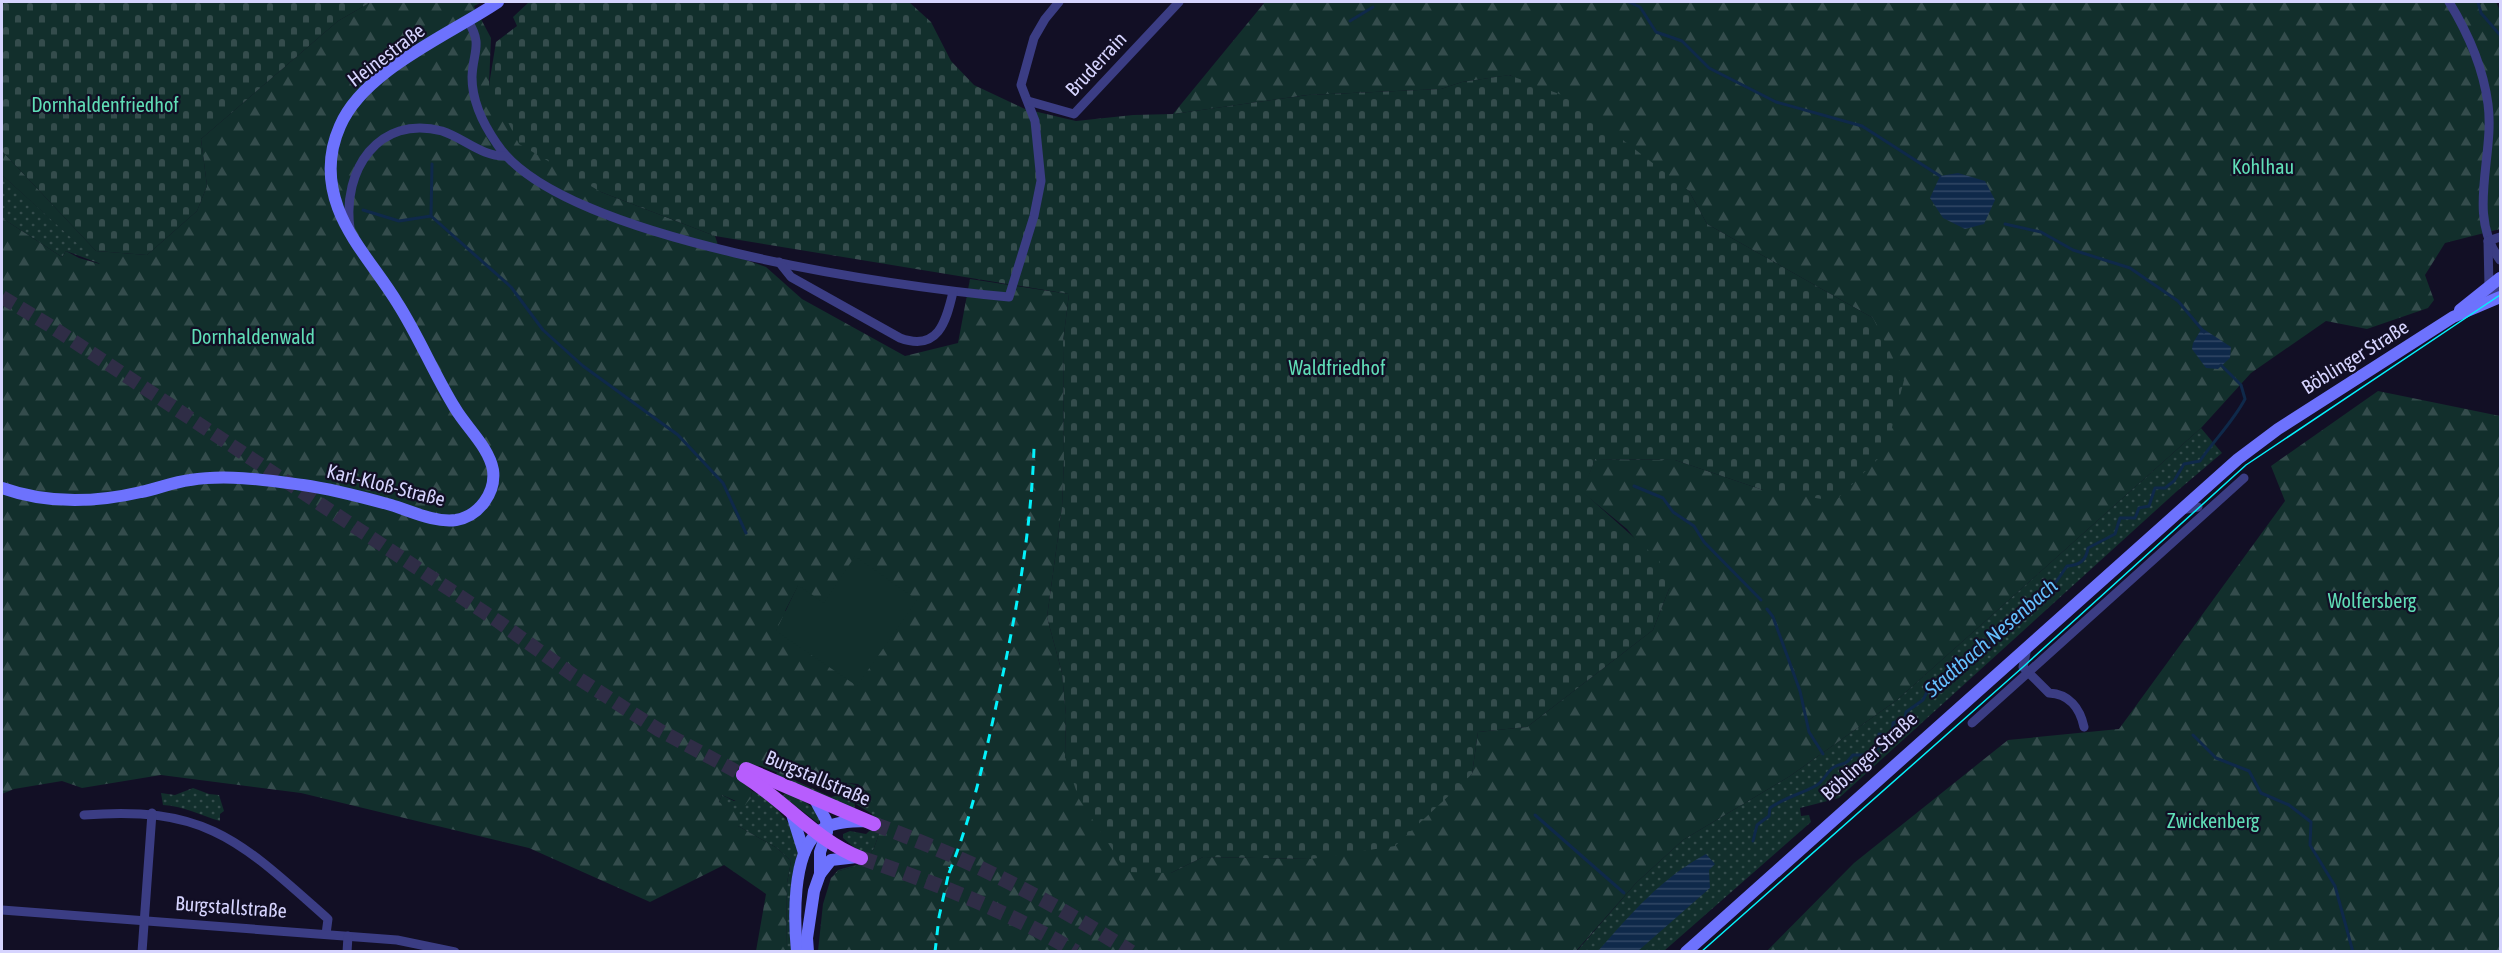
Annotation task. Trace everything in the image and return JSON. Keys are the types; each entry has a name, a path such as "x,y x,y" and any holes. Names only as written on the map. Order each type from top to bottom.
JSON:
{"main road":[{"name":"Heinestraße","path":"350,234 337,206 331,176 333,147 343,119 355,102 375,82 498,2"},
{"name":"Karl-Kloß-Straße","path":"2,488 29,496 79,500 124,496 188,480 223,478 304,486 363,498 443,520 462,519 477,510 491,489 493,471 489,458 454,407 418,336 396,300 350,234"},
{"name":"Böblinger Straße","path":"1686,951 2202,490 2278,429 2453,317 2495,286 2500,278"},
{"name":"Böblinger Straße","path":"2453,317 2500,297"},
{"name":"Böblinger Straße","path":"1676,951 2030,638 2215,469 2264,433 2278,429"},
{"name":"Burgstallstraße","path":"859,858 791,811 745,772 870,822"},
{"path":"814,798 823,833 820,874"},
{"path":"791,811 804,853 796,899 796,951"},
{"path":"804,853 823,833 870,822"},
{"path":"808,951 807,938 814,891 820,874 831,860 845,856 859,858"}],"street":[{"path":"468,21 478,39 473,64 474,98 481,116 506,156 528,176 622,222 779,262 953,292 1009,297 1034,216 1041,181 1039,146 1028,101 1020,85 1026,61 1045,19 1059,2"},
{"name":"Bruderrain","path":"1028,101 1074,114 1179,2"},
{"path":"2449,2 2478,59 2488,104 2490,142 2484,181 2484,228 2495,286"},
{"path":"350,234 347,206 355,173 369,151 397,133 414,128 433,129 450,134 483,152 506,156"},
{"path":"2488,241 2500,237"},
{"path":"2488,241 2500,260"},
{"path":"779,262 791,277 900,338 916,343 934,336 945,325 953,292"},
{"name":"Böblinger Straße","path":"2479,306 2495,286"},
{"path":"1972,723 2201,511 2244,478"},
{"path":"2201,511 2202,490"},
{"path":"2181,510 2201,511"},
{"path":"2027,648 2026,671 2049,693 2061,694 2075,706 2084,727"},
{"path":"84,814 152,813 200,825 250,851 328,919 326,934"},
{"path":"142,951 152,813"},
{"name":"Burgstallstraße","path":"2,910 326,934 421,943 455,951"},
{"path":"347,951 348,936"}],"green space":[{"name":"Dornhaldenfriedhof","path":"2,2 371,2 338,21 201,139 207,186 197,211 147,255 96,251 2,151"},
{"path":"371,2 482,2 474,6 491,38 489,85 601,192 715,236 720,251 766,267 802,299 905,356 958,343 970,279 1069,294 1063,342 1062,507 1047,617 1062,673 1066,715 1065,757 1171,873 1203,857 1311,859 1472,774 1478,732 1527,727 1653,630 1669,589 1673,586 1627,529 1582,492 1595,459 1675,460 1763,490 1873,318 1707,224 1689,191 1510,75 1462,82 1441,89 1307,95 1173,114 1265,2 2496,2 2500,11 2500,229 2445,243 2425,275 2434,300 2428,308 2367,329 2326,321 2251,373 2201,428 1897,700 1790,776 1683,840 1636,883 1576,951 818,951 823,904 831,878 839,871 864,864 874,848 883,823 867,792 858,784 838,782 833,787 822,788 796,773 786,776 761,766 746,765 741,779 752,791 751,798 745,805 722,795 719,802 739,812 738,826 777,848 791,861 787,883 786,951 756,951 766,894 724,865 650,902 529,848 301,793 161,775 82,788 62,781 14,789 2,794 2,218 62,257 66,251 79,258 100,264 2,175 2,151 96,251 147,255 197,211 207,186 201,139 338,21","holes":["798,586 824,604 785,611"]},
{"name":"Waldfriedhof","path":"529,2 909,2 931,22 951,61 974,85 1025,109 1076,121 1133,115 1173,114 1308,95 1441,89 1462,82 1509,75 1567,97 1689,191 1707,224 1873,318 1904,380 1886,451 1835,501 1763,490 1675,460 1595,459 1583,492 1658,559 1674,586 1669,589 1653,630 1527,727 1478,732 1472,774 1395,846 1311,859 1203,857 1171,873 1127,872 1079,799 1065,757 1066,715 1062,673 1047,617 1062,507 1063,342 1069,294 715,236 601,192 519,144 489,85 496,42 517,26 513,17"},
{"path":"2,175 101,264 66,251 62,257 2,218"},
{"path":"2378,391 2500,416 2500,951 1767,951 1854,863 2008,740 2119,729 2285,501 2271,466"},
{"path":"2201,428 2222,453 2176,492 1839,798 1800,808 1801,816 1809,815 1811,822 1664,951 1576,952 1636,883 1683,840 1790,776 1897,700"},
{"path":"855,556 917,600 857,686 776,631 798,585 824,603"},
{"path":"777,772 831,797 839,795 847,783 861,788 871,797 883,823 874,848 864,864 839,871 831,878 838,870 859,864 862,854 843,838 843,834 850,831 866,834 874,827 872,814 856,804 862,804 864,797 849,787 856,796 854,810 776,777"},
{"path":"193,788 219,795 224,811 220,814 220,821 186,809 163,805 161,793 175,795"},
{"path":"752,791 767,798 793,828 799,853 794,951 786,950 787,883 791,861 777,848 738,826 719,802 722,795 734,801 751,798"},
{"path":"785,793 813,808 819,818 819,824 783,796"}],"water":[{"path":"1958,173 1985,181 1995,200 1984,224 1965,229 1943,218 1930,198 1940,176"},
{"path":"2202,328 2231,347 2230,358 2218,369 2206,368 2192,349"},
{"path":"1706,854 1715,864 1709,870 1710,888 1638,951 1598,951 1635,910 1674,874"}],"waterway":[{"path":"1629,2 1640,7 1656,32 1682,41 1709,68 1776,102 1862,126 1940,176"},
{"path":"2478,2 2481,13 2500,35"},
{"path":"1350,21 1373,7"},
{"path":"432,164 431,216 511,287 543,330 583,366 678,435 723,483 746,533"},
{"path":"363,210 399,221 431,216"},
{"path":"2005,224 2041,232 2073,250 2130,268 2178,301 2204,332"},
{"name":"Stadtbach Nesenbach","path":"1753,841 1757,825 1769,816 1770,808 1817,785 1832,769 1846,763 1853,755 1868,755 1879,747 1879,734 1890,736 1893,723 1905,718 1906,712 1923,700 1927,692 1937,691 1941,679 1978,654 1979,646 1990,643 1998,633 2029,608 2041,590 2056,582 2067,566 2082,562 2088,548 2115,534 2120,518 2135,518 2139,508 2149,506 2155,488 2165,488 2174,481 2184,464 2200,461 2245,399 2241,385 2221,365"},
{"path":"1634,486 1663,498 1673,512 1694,526 1704,542 1761,600"},
{"path":"1767,609 1773,617 1800,691 1809,732 1823,754"},
{"path":"2193,735 2216,758 2249,771 2261,793 2289,805 2311,822 2310,845 2335,886 2353,952"},
{"path":"1535,815 1624,893"}],"tunnel":[{"path":"2,297 49,325 499,622 573,675 659,730 743,775"},
{"path":"874,824 941,850 1006,880 1069,914 1131,952"},
{"path":"861,858 971,899 1076,952"}],"tram line":[{"path":"1701,952 2023,667 2246,465 2500,295"}],"railway":[{"path":"949,873 965,830 977,786 1011,635 1030,511 1034,448"},
{"path":"935,952 939,917 950,867"}],"park label":[{"name":"Kohlhau","path":"2263,167"},
{"name":"Dornhaldenwald","path":"253,337"},
{"name":"Wolfersberg","path":"2372,601"},
{"name":"Zwickenberg","path":"2213,821"}]}
